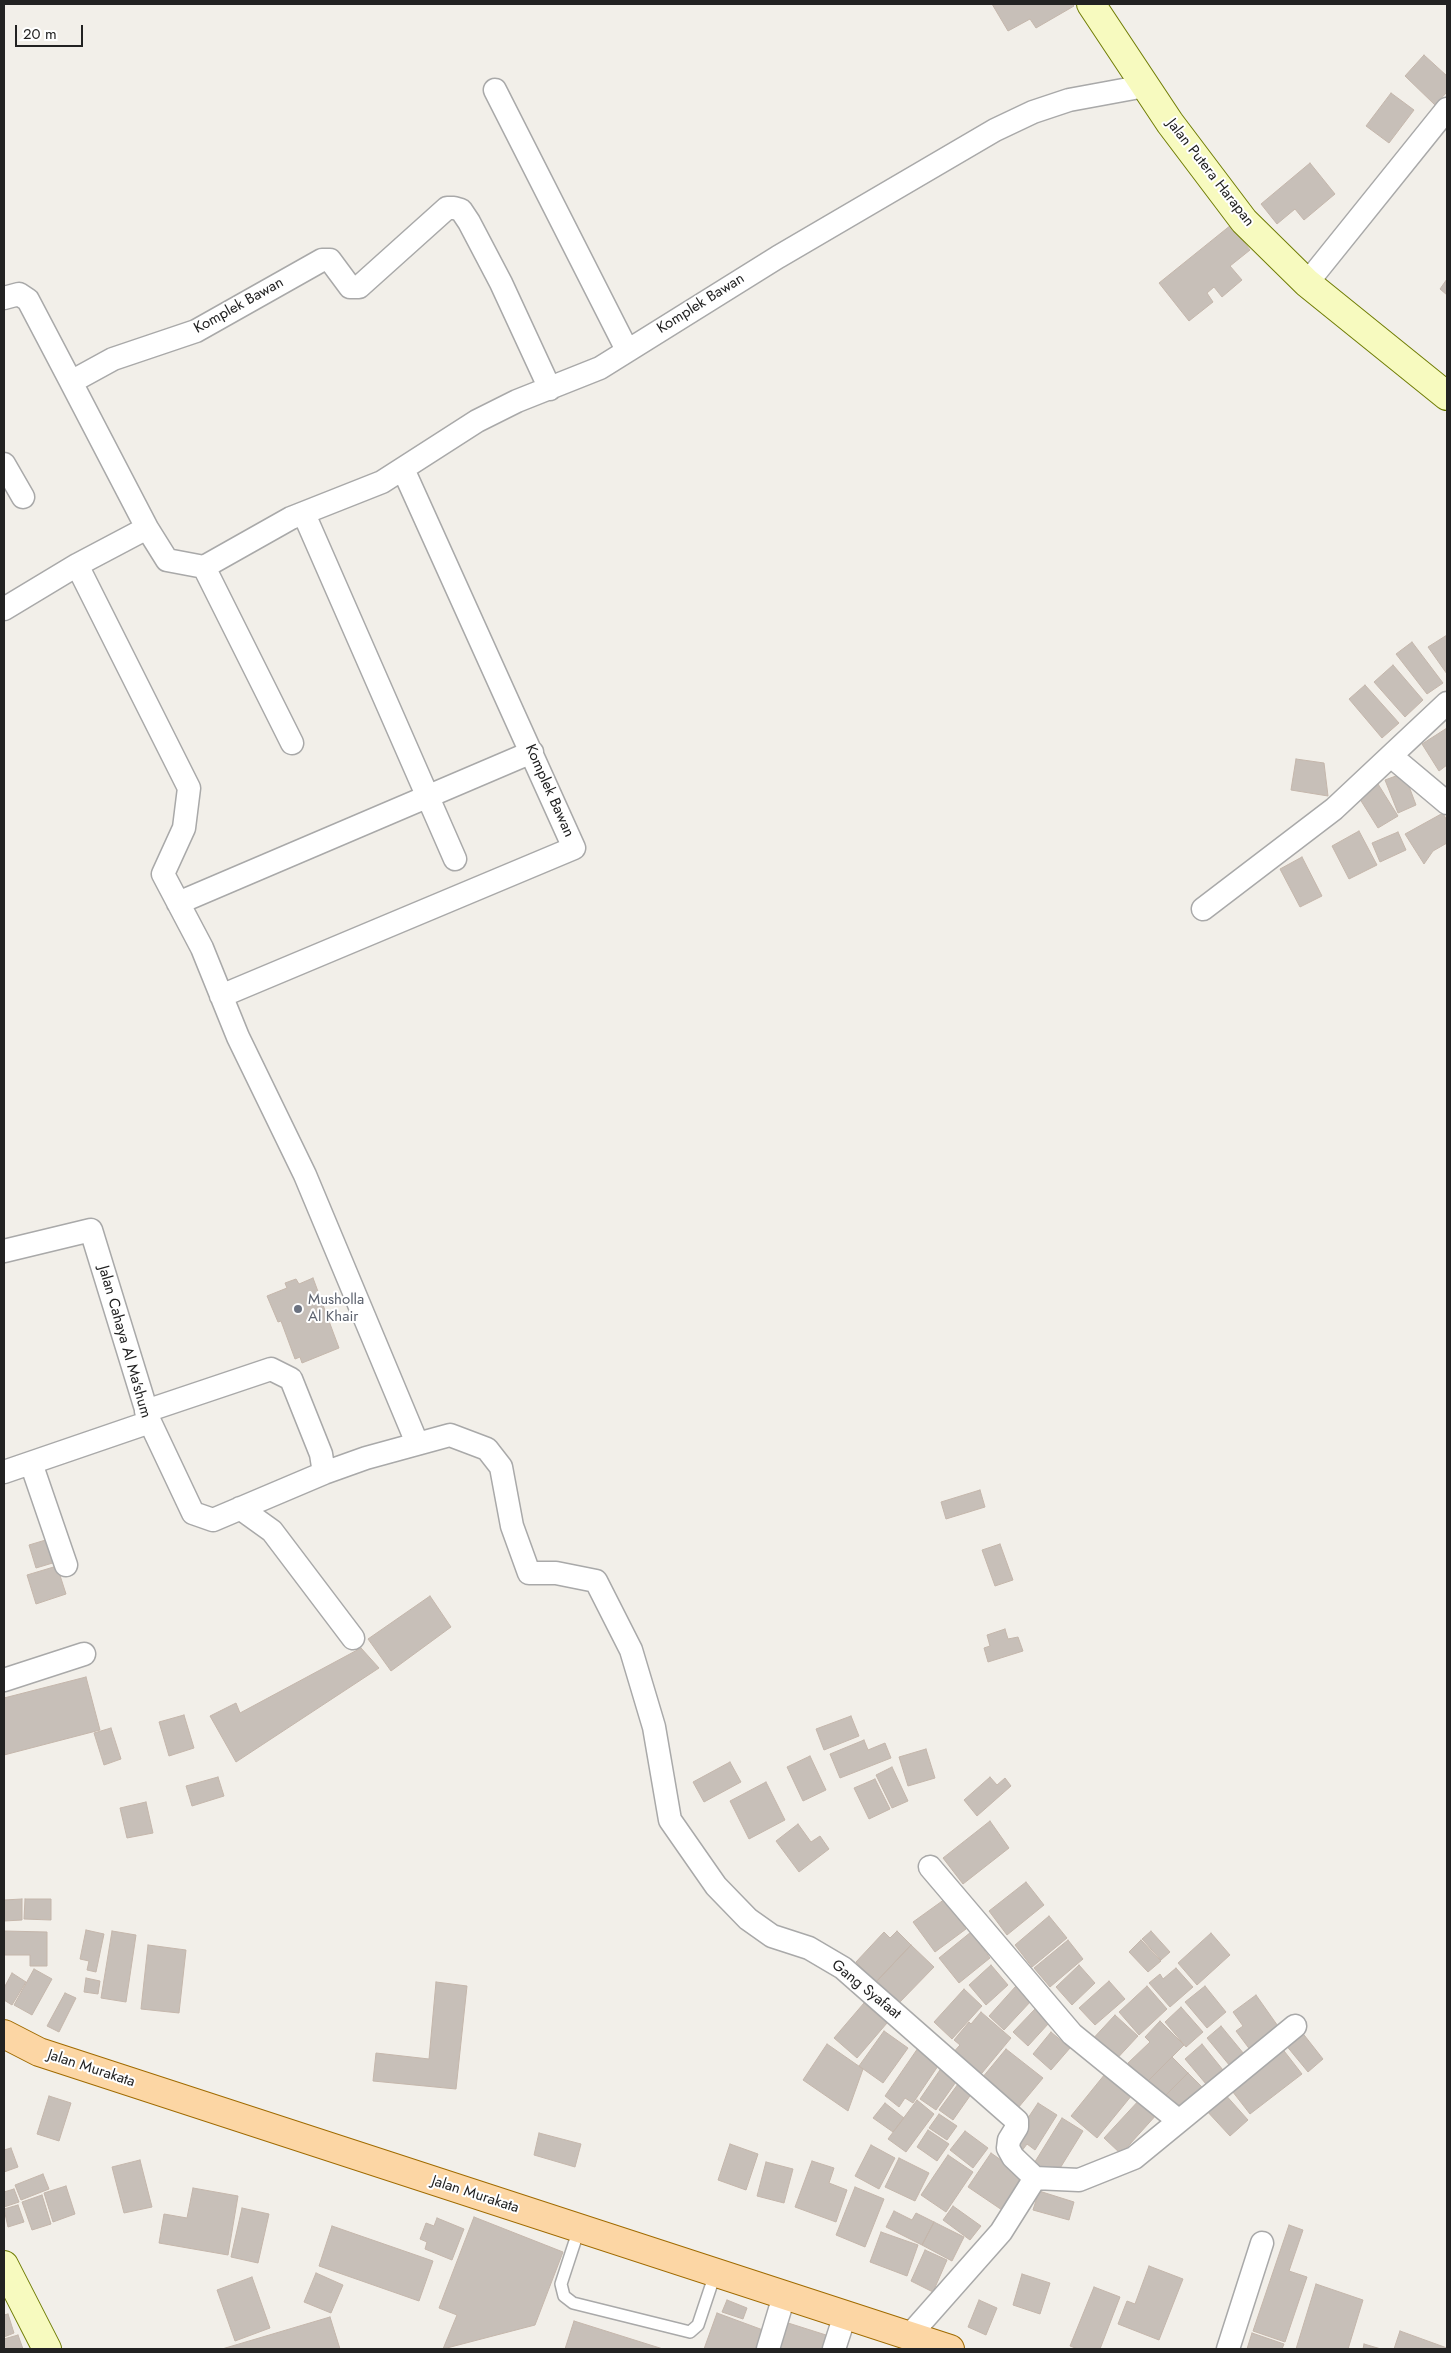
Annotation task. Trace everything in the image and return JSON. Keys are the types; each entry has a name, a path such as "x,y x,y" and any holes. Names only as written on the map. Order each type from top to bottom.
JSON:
{"main road":[{"name":"Jalan Murakata","path":"4,2034 39,2052 715,2274 950,2349"}],"street":[{"name":"Jalan Putera Harapan","path":"1091,4 1145,86 1244,221 1307,283 1447,396"},
{"name":"Komplek Bawan","path":"204,567 291,518 382,482 477,421 517,401 600,368 778,257 995,130 1033,112 1069,100 1145,86"},
{"path":"496,90 628,350"},
{"path":"1307,283 1447,109"},
{"name":"Komplek Bawan","path":"71,382 114,359 196,331 322,260 330,260 350,287 359,288 446,208 454,208 461,210 501,283 550,389"},
{"path":"4,298 19,294 28,300 147,528 167,560 204,567 292,743"},
{"path":"4,464 23,497"},
{"name":"Komplek Bawan","path":"221,996 574,848 403,468"},
{"path":"304,514 455,859"},
{"path":"4,609 77,565 147,528"},
{"path":"77,565 189,788 184,828 163,874 202,948 238,1037 305,1176 417,1443 324,1473 213,1520 193,1513 148,1417 271,1369 291,1380 321,1454 324,1473"},
{"path":"1203,909 1334,809 1447,703"},
{"path":"178,903 429,798 532,752"},
{"path":"1391,756 1447,803"},
{"name":"Jalan Cahaya Al Ma'shum","path":"4,1251 91,1230 148,1417 4,1472"},
{"name":"Gang Syafaat","path":"417,1443 450,1435 486,1449 501,1467 512,1526 530,1573 556,1573 596,1581 631,1650 654,1727 670,1820 716,1886 748,1919 772,1936 809,1948 843,1968 974,2081 1017,2121 1017,2126 1009,2140 1008,2148 1013,2157 1035,2178"},
{"path":"31,1463 66,1565"},
{"path":"240,1508 272,1531 353,1638"},
{"path":"4,1680 84,1654"},
{"path":"930,1867 1072,2034 1178,2121"},
{"path":"910,2336 1001,2232 1035,2178 1078,2180 1134,2158 1294,2026"},
{"path":"1228,2349 1262,2243"},
{"path":"4,2265 47,2349"},
{"path":"768,2349 784,2296"},
{"path":"834,2349 845,2315"}],"lane":[{"path":"579,2229 562,2284 564,2296 572,2303 690,2332 698,2325 715,2274"}],"building":[{"path":"992,4 1072,4 1074,6 1036,28 1030,19 1008,31"},
{"path":"1424,55 1447,76 1447,92 1435,105 1405,76"},
{"path":"1391,93 1414,110 1389,143 1366,126"},
{"path":"1310,163 1335,194 1304,220 1295,209 1277,224 1261,204"},
{"path":"1231,225 1250,250 1230,266 1242,280 1222,297 1214,287 1207,293 1213,302 1189,321 1159,283"},
{"path":"1447,279 1447,295 1440,289"},
{"path":"1447,635 1447,674 1428,647"},
{"path":"1412,642 1443,683 1427,694 1396,654"},
{"path":"1393,665 1423,700 1405,717 1374,682"},
{"path":"1365,685 1399,723 1382,738 1349,699"},
{"path":"1447,728 1447,765 1439,771 1422,744"},
{"path":"1296,759 1324,763 1328,796 1291,790"},
{"path":"1404,773 1416,805 1398,813 1385,780"},
{"path":"1378,784 1398,816 1378,828 1358,796"},
{"path":"1443,813 1447,821 1447,843 1433,851 1424,864 1405,834"},
{"path":"1359,831 1377,865 1349,879 1332,846"},
{"path":"1398,832 1406,850 1380,862 1372,843"},
{"path":"1302,857 1322,896 1300,907 1280,869"},
{"name":"Musholla Al Khair","path":"313,1278 339,1348 302,1363 300,1357 295,1359 281,1321 278,1322 267,1296 287,1288 285,1283 296,1279 299,1284"},
{"path":"980,1490 985,1507 946,1519 941,1502"},
{"path":"49,1539 56,1562 36,1568 29,1545"},
{"path":"1000,1544 1013,1580 995,1586 982,1550"},
{"path":"57,1566 66,1594 36,1604 27,1575"},
{"path":"430,1596 451,1627 391,1671 368,1639"},
{"path":"1005,1629 1008,1639 1018,1637 1023,1651 988,1662 984,1648 990,1646 987,1635"},
{"path":"361,1648 379,1668 236,1762 210,1716 236,1703 240,1713"},
{"path":"86,1677 100,1730 4,1755 4,1698"},
{"path":"184,1715 194,1748 169,1756 159,1722"},
{"path":"851,1716 859,1736 824,1750 816,1729"},
{"path":"111,1728 121,1759 104,1765 94,1733"},
{"path":"864,1740 868,1750 885,1743 891,1758 840,1778 830,1754"},
{"path":"926,1749 935,1778 908,1786 899,1757"},
{"path":"810,1756 826,1790 803,1801 787,1767"},
{"path":"730,1762 741,1782 704,1802 693,1782"},
{"path":"892,1767 908,1801 892,1808 876,1775"},
{"path":"218,1777 224,1796 192,1806 186,1786"},
{"path":"990,1777 997,1785 1005,1778 1011,1786 977,1816 964,1800"},
{"path":"875,1779 890,1809 869,1819 854,1788"},
{"path":"766,1782 785,1820 749,1839 730,1801"},
{"path":"146,1802 153,1833 127,1838 120,1808"},
{"path":"990,1821 1009,1848 963,1884 943,1858"},
{"path":"798,1824 811,1842 820,1836 829,1849 799,1872 776,1841"},
{"path":"1026,1882 1044,1905 1007,1935 989,1911"},
{"path":"22,1899 22,1920 4,1921 4,1900"},
{"path":"25,1899 51,1899 51,1920 24,1919"},
{"path":"945,1899 966,1929 935,1952 913,1922"},
{"path":"1049,1916 1067,1938 1032,1967 1015,1945"},
{"path":"86,1930 104,1934 96,1972 87,1970 89,1961 80,1959"},
{"path":"4,1931 47,1932 47,1966 30,1966 30,1955 4,1955"},
{"path":"112,1931 136,1935 126,2002 101,1998"},
{"path":"897,1931 911,1945 876,1982 856,1962 884,1932 890,1938"},
{"path":"1151,1931 1170,1952 1161,1960 1142,1939"},
{"path":"971,1932 990,1958 959,1983 939,1958"},
{"path":"1211,1933 1230,1955 1197,1985 1178,1963"},
{"path":"1068,1940 1083,1959 1050,1987 1034,1968"},
{"path":"1141,1940 1161,1961 1148,1972 1129,1952"},
{"path":"148,1945 186,1950 179,2013 141,2009"},
{"path":"911,1945 934,1967 898,2004 876,1982"},
{"path":"991,1965 1008,1985 986,2005 969,1985"},
{"path":"1079,1965 1095,1983 1072,2005 1056,1987"},
{"path":"1176,1968 1193,1987 1170,2007 1149,1983 1160,1974 1163,1979"},
{"path":"34,1969 52,1979 32,2015 14,2005"},
{"path":"12,1973 26,1982 12,2005 4,2000 4,1988"},
{"path":"86,1978 100,1981 98,1994 84,1992"},
{"path":"1109,1981 1125,1999 1095,2025 1079,2008"},
{"path":"436,1982 467,1986 456,2089 373,2081 376,2053 429,2059"},
{"path":"1016,1986 1032,2000 1004,2030 989,2016"},
{"path":"1147,1986 1167,2009 1139,2035 1119,2012"},
{"path":"1205,1986 1226,2012 1207,2028 1185,2002"},
{"path":"964,1989 982,2006 952,2039 934,2022"},
{"path":"65,1993 76,1998 59,2032 47,2026"},
{"path":"1256,1995 1280,2029 1251,2051 1236,2031 1243,2026 1233,2012"},
{"path":"864,2003 887,2023 857,2058 834,2038"},
{"path":"1181,2007 1203,2032 1186,2047 1165,2022"},
{"path":"1035,2009 1049,2023 1028,2046 1013,2032"},
{"path":"981,2012 1011,2038 977,2079 950,2056 960,2045 954,2040 969,2022 971,2024"},
{"path":"1115,2015 1138,2036 1112,2064 1089,2043"},
{"path":"1160,2021 1184,2045 1147,2082 1128,2063 1150,2042 1145,2037"},
{"path":"1221,2026 1244,2054 1230,2066 1207,2038"},
{"path":"884,2031 908,2048 883,2083 859,2066"},
{"path":"1301,2031 1323,2059 1308,2072 1285,2044"},
{"path":"1051,2032 1070,2048 1051,2070 1033,2054"},
{"path":"827,2044 863,2069 848,2111 803,2080"},
{"path":"1202,2044 1223,2070 1206,2084 1185,2059"},
{"path":"1281,2047 1302,2074 1250,2114 1229,2087"},
{"path":"918,2048 940,2063 913,2103 905,2098 899,2107 885,2096"},
{"path":"1006,2049 1043,2078 1018,2108 982,2078"},
{"path":"1172,2057 1188,2073 1163,2098 1147,2082"},
{"path":"942,2067 958,2079 936,2110 920,2099"},
{"path":"1188,2073 1202,2087 1177,2113 1163,2098"},
{"path":"1105,2074 1132,2095 1097,2138 1071,2116"},
{"path":"958,2084 972,2093 953,2120 939,2110"},
{"path":"1223,2092 1248,2120 1230,2136 1205,2109"},
{"path":"49,2096 71,2103 59,2141 37,2134"},
{"path":"1141,2098 1158,2113 1121,2154 1104,2138"},
{"path":"917,2100 934,2114 906,2152 888,2139"},
{"path":"885,2103 904,2118 893,2132 873,2118"},
{"path":"1038,2103 1057,2115 1035,2150 1027,2144 1021,2152 1010,2145"},
{"path":"939,2114 957,2126 947,2140 929,2128"},
{"path":"1062,2118 1083,2131 1054,2178 1033,2165"},
{"path":"928,2130 949,2144 937,2161 917,2147"},
{"path":"965,2131 988,2148 973,2168 950,2150"},
{"path":"539,2133 581,2144 575,2167 534,2155"},
{"path":"730,2144 758,2154 746,2190 718,2180"},
{"path":"871,2145 895,2158 879,2189 855,2176"},
{"path":"11,2148 18,2167 4,2172 4,2150"},
{"path":"991,2153 1025,2177 1002,2210 968,2187"},
{"path":"948,2155 973,2172 946,2212 921,2195"},
{"path":"899,2158 929,2173 915,2201 885,2187"},
{"path":"140,2160 152,2207 124,2213 112,2167"},
{"path":"812,2161 834,2168 829,2183 847,2190 836,2222 795,2207"},
{"path":"766,2162 793,2169 784,2203 757,2196"},
{"path":"43,2174 49,2189 21,2200 15,2185"},
{"path":"66,2186 75,2214 53,2222 44,2193"},
{"path":"855,2187 884,2199 865,2247 836,2235"},
{"path":"193,2188 238,2196 228,2255 159,2243 164,2214 187,2218"},
{"path":"14,2189 19,2202 4,2207 4,2192"},
{"path":"1039,2191 1074,2202 1069,2220 1033,2210"},
{"path":"42,2195 51,2224 32,2230 22,2202"},
{"path":"18,2205 24,2222 8,2227 4,2209"},
{"path":"953,2206 981,2226 970,2240 943,2220"},
{"path":"242,2208 269,2214 258,2263 231,2257"},
{"path":"894,2211 912,2220 916,2213 934,2222 922,2245 886,2227"},
{"path":"474,2217 563,2252 535,2325 443,2349 457,2315 439,2308"},
{"path":"437,2218 464,2229 452,2260 425,2249 427,2242 420,2239 426,2223 434,2226"},
{"path":"934,2222 964,2237 952,2261 922,2245"},
{"path":"1289,2225 1303,2230 1289,2271 1307,2277 1285,2342 1253,2331"},
{"path":"332,2226 433,2261 419,2301 319,2266"},
{"path":"881,2232 918,2245 907,2276 870,2262"},
{"path":"925,2250 947,2260 933,2292 911,2281"},
{"path":"1149,2266 1183,2279 1159,2340 1118,2324 1127,2301 1135,2304"},
{"path":"316,2273 343,2285 331,2313 304,2302"},
{"path":"1022,2274 1050,2283 1040,2314 1013,2305"},
{"path":"252,2277 270,2328 235,2341 217,2290"},
{"path":"1316,2284 1363,2300 1348,2349 1296,2349"},
{"path":"1094,2287 1120,2297 1100,2349 1078,2349 1070,2346"},
{"path":"727,2300 747,2308 743,2319 722,2312"},
{"path":"979,2300 997,2308 986,2335 968,2327"},
{"path":"717,2313 763,2330 756,2349 704,2349"},
{"path":"8,2314 14,2333 4,2337 4,2315"},
{"path":"330,2317 340,2349 222,2349"},
{"path":"574,2321 663,2349 565,2349"},
{"path":"785,2322 826,2335 822,2349 776,2349"},
{"path":"1400,2331 1447,2348 1447,2349 1394,2349"},
{"path":"1252,2333 1284,2344 1282,2349 1247,2349"},
{"path":"18,2335 23,2349 4,2349 4,2339"},
{"path":"1364,2344 1381,2349 1363,2349"}],"place":[{"name":"Musholla Al Khair","path":"298,1309"}]}
